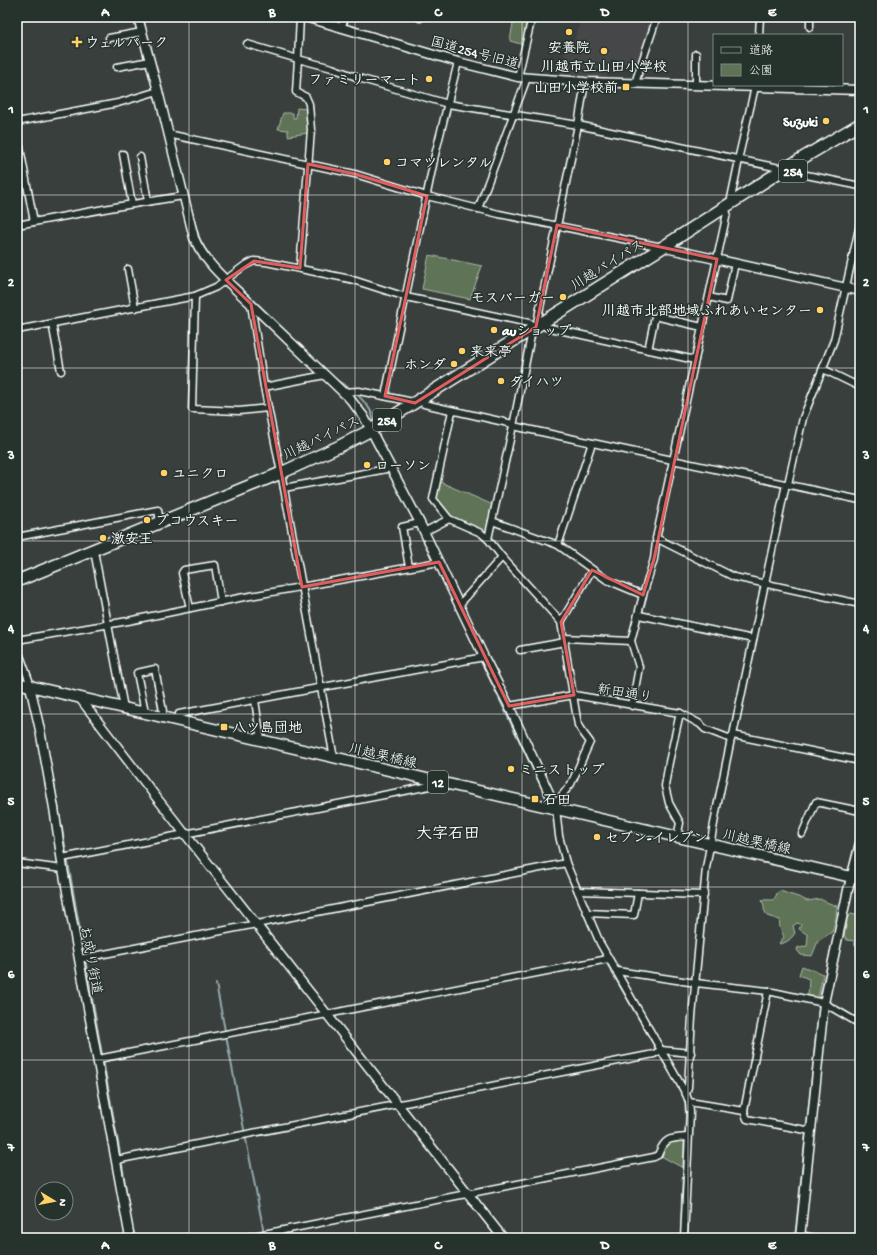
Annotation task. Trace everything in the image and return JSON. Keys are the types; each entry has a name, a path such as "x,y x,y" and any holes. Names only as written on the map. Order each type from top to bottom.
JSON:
{"highway":[{"name":"川越バイパス","path":"17,588 282,480 326,453 372,432 538,330 860,124"},
{"name":"川越バイパス","path":"788,171 860,132"},
{"name":"川越バイパス","path":"17,581 160,522 282,480"}],"main road":[{"name":"川越栗橋線","path":"17,683 444,784 555,806 677,837 856,878"}],"street":[{"path":"138,17 158,91 194,238 201,252 206,260 226,280 358,408 372,432 420,523 509,706 555,806 559,836 566,863 608,959 686,1094 690,1112 684,1238"},
{"path":"300,17 296,92 306,98 309,104 311,130 300,268"},
{"name":"国道254号旧道","path":"305,17 458,62 518,77 586,82 713,85"},
{"path":"341,27 346,17"},
{"path":"518,77 532,17"},
{"path":"636,83 657,17"},
{"path":"759,34 760,17"},
{"path":"810,17 810,27"},
{"path":"109,38 142,32"},
{"path":"247,44 332,68 362,79 448,104 578,125 860,186"},
{"path":"696,54 696,85"},
{"path":"117,67 150,61"},
{"path":"384,396 427,196 458,62"},
{"path":"478,209 527,78"},
{"path":"488,539 513,425 538,330 557,225 586,82"},
{"path":"632,706 639,667 631,641 654,559 656,538 756,86"},
{"name":"国道254号旧道","path":"756,86 860,90"},
{"path":"17,122 118,103 158,91"},
{"path":"17,132 34,222"},
{"path":"168,134 355,174 427,196 478,209 666,248 860,291"},
{"path":"123,154 132,204"},
{"path":"140,157 148,201"},
{"path":"17,225 183,196"},
{"path":"686,1094 691,1052 692,1017 710,844 787,484 803,418 834,340 860,224"},
{"path":"17,330 195,296 216,287 244,266 254,261 300,268 350,279 406,297 529,324 538,330 695,360"},
{"path":"709,297 727,301 735,263"},
{"path":"128,269 135,308"},
{"path":"195,296 192,409 239,411 268,408"},
{"path":"251,304 264,387 334,758"},
{"path":"648,350 655,316 702,327"},
{"path":"52,323 61,371"},
{"path":"823,369 860,387"},
{"path":"264,387 325,375"},
{"path":"342,392 359,391 420,403 592,443 860,500"},
{"path":"452,410 433,499 449,519 481,533 488,539 502,557 561,622 578,725 580,730 590,742 571,784 555,806"},
{"path":"558,545 592,443"},
{"path":"282,480 392,468"},
{"path":"17,537 158,510 160,522"},
{"path":"424,532 449,519"},
{"path":"492,521 558,545 592,570 618,585 643,595"},
{"path":"410,567 402,527 420,523"},
{"path":"656,538 734,577 860,604"},
{"path":"95,556 124,708"},
{"path":"459,605 502,557"},
{"path":"17,640 438,562"},
{"path":"190,608 182,573 184,570 215,565 221,602"},
{"path":"561,622 592,570"},
{"path":"639,614 753,639"},
{"path":"520,650 564,640 631,641"},
{"path":"17,647 30,686"},
{"path":"178,721 179,714 484,657"},
{"path":"143,712 144,707 137,673 155,669 163,711 162,717"},
{"name":"お成り街道","path":"30,686 41,737 63,869 130,1238"},
{"name":"新田通り","path":"509,706 574,695 680,713 700,724 705,729 732,737 860,761"},
{"path":"80,697 156,797 187,834 326,1014 503,1238"},
{"path":"255,700 261,741"},
{"path":"677,837 680,822 669,803 665,786 680,713"},
{"path":"62,858 444,784"},
{"path":"802,834 816,802 860,811"},
{"path":"814,1238 800,1236 824,1003 856,878 860,844"},
{"path":"17,863 63,869"},
{"path":"79,959 566,863"},
{"path":"578,891 704,894"},
{"path":"587,913 634,915 638,893"},
{"path":"98,1059 608,959"},
{"path":"616,971 696,983 768,991 824,1003 860,1024"},
{"path":"768,991 744,1111 747,1119 811,1131"},
{"path":"116,1160 654,1054 661,1050 691,1052"},
{"path":"689,1102 744,1111"},
{"path":"242,1238 654,1158 658,1155 667,1140 671,1138 688,1137"}],"highlighted area":[{"path":"308,164 355,174 427,196 385,396 415,403 536,327 557,225 717,259 654,559 643,595 592,570 561,622 574,695 509,706 439,562 302,587 251,304 226,280 254,261 300,268"}],"shaded area":[{"name":"川越市立山田小学校","path":"582,17 654,17 639,68 611,59 607,78 561,76 566,43 573,43"}],"green space":[{"path":"514,17 530,17 524,45 510,41"},
{"path":"297,108 306,109 308,133 288,136 288,130 278,129 283,113 293,113 293,118 296,118"},
{"path":"429,255 482,266 470,299 422,289"},
{"path":"438,481 493,505 487,533 485,534 451,517 434,498"},
{"path":"780,891 807,901 820,899 837,906 836,918 832,932 818,941 812,956 801,955 797,950 798,947 800,948 807,946 808,935 799,929 800,924 797,923 793,926 795,933 791,939 780,944 779,943 784,937 780,926 780,920 767,916 762,900 770,900 775,898 777,893"},
{"path":"851,914 860,916 860,946 855,945 854,941 847,940 844,935 847,918"},
{"path":"802,966 823,974 818,998 808,996 809,979 799,975"},
{"path":"684,1140 683,1168 661,1156 670,1141"}],"waterway":[{"path":"142,17 145,29"},
{"path":"175,144 200,240 210,258"},
{"path":"224,273 254,301"},
{"path":"329,374 352,390"},
{"path":"355,392 370,410 373,423"},
{"path":"412,516 549,803"},
{"path":"42,720 130,1215"},
{"path":"848,873 860,823"},
{"path":"564,865 589,926"},
{"path":"795,1238 820,998 843,897"},
{"path":"599,946 605,960 685,1099 686,1116 681,1238"},
{"path":"216,984 265,1238"},
{"path":"131,1222 135,1238"}],"place":[{"name":"安養院","path":"569,32"},
{"name":"ウェルパーク","path":"77,42"},
{"name":"川越市立山田小学校","path":"604,51"},
{"name":"ファミリーマート","path":"429,79"},
{"name":"山田小学校前","path":"626,87"},
{"name":"Suzuki","path":"826,121"},
{"name":"コマツレンタル","path":"387,162"},
{"name":"モスバーガー","path":"563,297"},
{"name":"川越市北部地域ふれあいセンター","path":"820,310"},
{"name":"auショップ","path":"494,330"},
{"name":"来来亭","path":"462,351"},
{"name":"ホンダ","path":"454,364"},
{"name":"ダイハツ","path":"501,381"},
{"name":"ローソン","path":"367,465"},
{"name":"ユニクロ","path":"164,473"},
{"name":"ブコウスキー","path":"147,520"},
{"name":"激安王","path":"103,538"},
{"name":"八ツ島団地","path":"224,727"},
{"name":"ミニストップ","path":"511,769"},
{"name":"石田","path":"535,799"},
{"name":"セブン-イレブン","path":"597,837"}],"district":[{"name":"大字石田","path":"448,832"}]}
